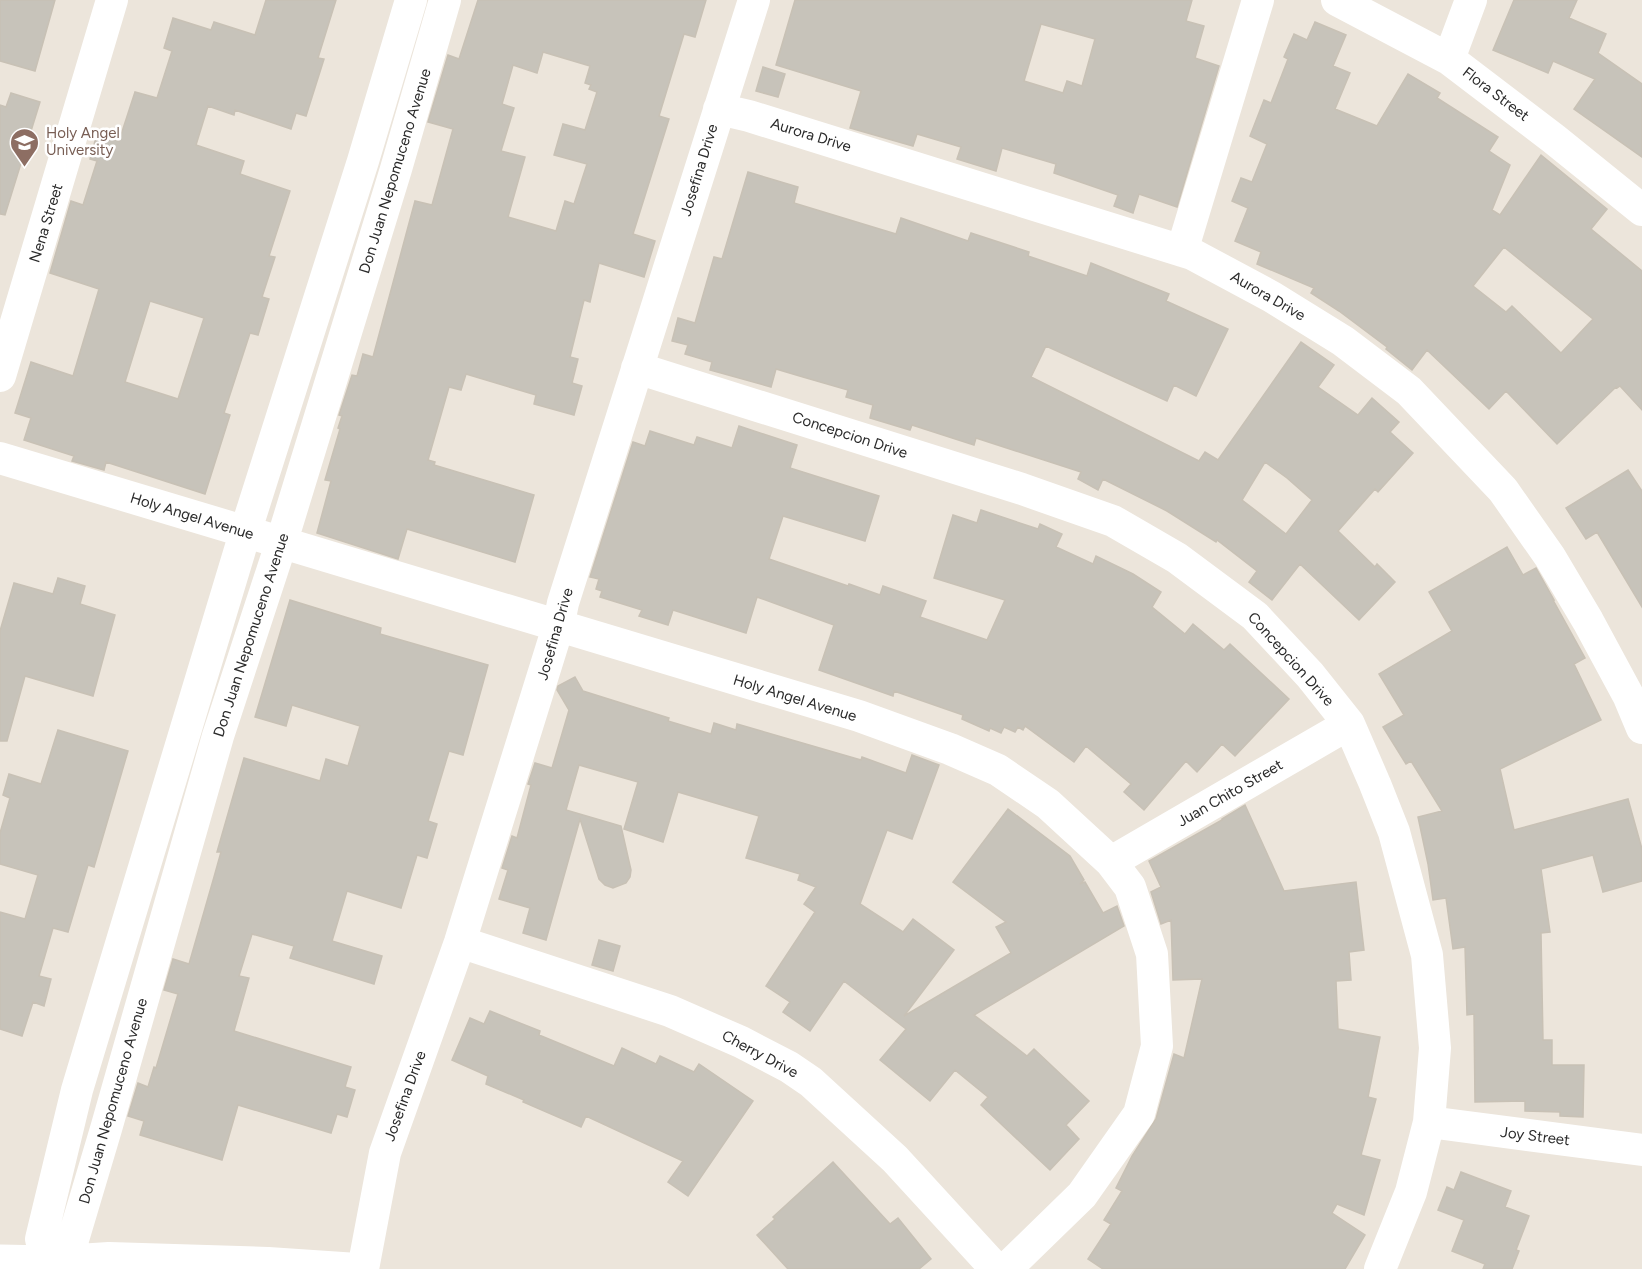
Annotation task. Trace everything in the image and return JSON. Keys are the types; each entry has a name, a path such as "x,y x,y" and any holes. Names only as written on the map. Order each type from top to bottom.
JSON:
{"street":[{"name":"Nena Street","path":"0,376 112,0"},
{"path":"47,1266 41,1239 77,1090 245,533 363,161 411,0"},
{"name":"Don Juan Nepomuceno Avenue","path":"47,1266 72,1243 218,736 281,544 446,0"},
{"name":"Josefina Drive","path":"363,1269 385,1153 460,942 558,627 563,603 754,0"},
{"path":"1182,251 1258,0"},
{"name":"Flora Street","path":"1337,0 1449,58 1642,210"},
{"path":"1449,58 1471,0"},
{"name":"Aurora Drive","path":"719,109 749,116 1192,254 1272,297 1343,341 1409,391 1503,490 1543,547 1588,621 1629,697 1642,728"},
{"path":"363,161 396,170"},
{"name":"Concepcion Drive","path":"637,368 1022,489 1113,521 1177,558 1255,616 1310,675 1349,724 1394,832 1427,955 1435,1048 1429,1122 1411,1192 1380,1269"},
{"name":"Holy Angel Avenue","path":"0,458 859,716 950,749 998,770 1048,804 1111,862 1130,887 1152,954 1157,1046 1139,1114 1082,1194 1006,1269"},
{"name":"Juan Chito Street","path":"1111,862 1349,724"},
{"path":"136,896 169,909"},
{"name":"Cherry Drive","path":"460,942 670,1011 741,1042 789,1067 811,1082 895,1159 996,1269"},
{"name":"Joy Street","path":"1429,1122 1642,1150"},
{"path":"0,1261 47,1266 109,1258 268,1263 357,1269"}],"building":[{"path":"0,0 55,0 35,71 0,61"},
{"path":"266,0 336,0 318,58 324,59 306,116 296,113 291,129 235,110 234,115 208,106 196,145 244,161 240,174 290,191 269,256 275,257 262,297 269,299 258,335 250,333 224,413 230,415 205,494 106,462 104,470 72,461 74,456 24,440 31,418 15,413 31,362 73,376 99,289 50,273 71,201 83,205 97,161 90,159 97,134 119,141 135,92 157,98 172,51 164,48 173,18 211,30 214,22 255,35","holes":["150,301 204,318 178,399 125,382"]},
{"path":"478,0 706,0 695,37 684,34 659,116 669,119 633,234 655,241 644,277 599,263 590,302 584,300 570,357 578,359 572,383 582,386 574,415 534,404 536,395 466,374 461,390 449,387 428,460 435,462 434,465 534,495 515,562 407,529 398,559 317,533 331,481 325,480 340,429 338,428 342,416 339,415 352,375 357,376 363,354 373,357 415,201 432,205 453,129 428,122 448,55 459,59","holes":["543,52 590,66 585,83 591,85 589,89 597,92 585,130 563,124 554,155 587,164 574,204 565,201 556,231 508,217 525,157 501,151 514,108 502,104 513,65 537,73"]},
{"path":"795,0 1192,0 1186,21 1204,26 1195,58 1219,66 1177,207 1139,194 1133,213 1114,206 1118,195 1054,173 1056,164 1002,148 996,171 957,159 961,147 917,134 913,146 850,128 861,91 776,65","holes":["1041,24 1095,39 1082,86 1067,81 1063,93 1024,81"]},
{"path":"1514,0 1577,0 1569,18 1606,34 1598,53 1642,84 1642,157 1574,109 1595,79 1553,61 1548,73 1493,50"},
{"path":"1315,22 1346,35 1333,66 1350,73 1335,109 1377,126 1408,74 1440,93 1437,98 1498,137 1489,151 1510,165 1492,210 1500,215 1541,155 1607,209 1591,229 1642,271 1642,410 1620,386 1616,387 1557,444 1506,391 1489,409 1427,350 1412,370 1386,349 1387,347 1311,293 1314,288 1257,264 1261,252 1235,241 1248,208 1232,201 1241,178 1252,182 1267,144 1250,136 1264,100 1271,103 1288,59 1284,57 1294,34 1307,40","holes":["1504,247 1593,319 1561,353 1512,306 1506,312 1473,286"]},
{"path":"763,67 785,74 778,97 756,91"},
{"path":"11,93 40,102 5,215 0,214 0,105 6,107"},
{"path":"748,172 798,187 794,203 896,234 901,218 968,241 971,233 1029,252 1028,256 1087,276 1091,263 1169,294 1166,301 1228,329 1196,396 1174,385 1167,401 1046,346 1031,377 1199,461 1205,452 1218,460 1301,342 1334,365 1318,387 1358,415 1372,398 1399,422 1390,432 1413,453 1378,492 1375,489 1338,531 1375,567 1377,564 1395,582 1359,620 1300,564 1272,600 1249,582 1257,571 1217,540 1216,542 1167,511 1103,479 1098,490 1078,479 1081,472 976,438 974,445 912,425 910,430 870,418 873,405 846,397 848,390 776,369 771,387 710,370 712,362 685,354 688,345 672,341 678,318 695,323 714,257 722,259","holes":["1265,462 1312,500 1286,534 1242,500"]},
{"path":"739,426 797,445 790,468 879,496 865,541 783,516 769,559 880,595 883,586 926,601 920,617 987,640 1005,600 934,578 953,515 977,523 981,510 1038,529 1040,524 1062,534 1056,547 1093,564 1096,556 1133,574 1161,592 1152,607 1185,634 1193,624 1224,650 1230,644 1289,699 1235,756 1222,744 1197,772 1186,761 1144,810 1124,792 1131,784 1086,746 1074,762 1025,726 1023,730 1018,727 1015,732 1004,727 1001,733 990,728 989,731 962,719 963,715 894,691 893,696 819,670 834,625 757,597 746,633 673,610 668,625 639,616 642,610 600,597 602,591 596,589 599,579 590,577 633,442 645,446 650,431 694,445 697,437 732,448"},
{"path":"1628,470 1642,491 1642,607 1597,532 1586,539 1566,508"},
{"path":"1507,547 1523,575 1536,568 1554,600 1585,658 1574,664 1601,720 1500,769 1514,830 1628,799 1642,849 1642,881 1603,892 1593,855 1541,869 1550,932 1541,933 1543,1040 1552,1040 1552,1065 1584,1065 1583,1117 1560,1116 1560,1112 1525,1111 1525,1101 1475,1102 1474,1014 1467,1015 1465,947 1453,949 1446,898 1433,900 1418,817 1442,811 1411,761 1406,764 1383,727 1404,715 1379,674 1452,631 1429,592"},
{"path":"58,578 85,586 80,604 115,615 93,696 25,676 7,741 0,741 0,631 14,583 53,594"},
{"path":"290,600 381,628 380,634 488,665 463,755 449,751 428,821 437,824 427,858 417,855 401,908 347,891 332,941 382,956 374,984 290,958 294,946 252,934 239,976 249,978 234,1031 351,1067 345,1087 355,1090 347,1117 337,1114 331,1133 238,1105 222,1160 140,1135 144,1121 128,1116 138,1083 148,1087 154,1067 156,1068 178,994 164,990 173,959 189,964 221,852 217,852 244,758 320,781 326,759 348,766 360,726 292,705 286,726 255,717"},
{"path":"575,677 583,691 711,734 714,723 736,730 737,724 861,760 862,757 906,773 912,755 939,765 912,839 887,830 860,904 903,932 913,919 954,950 904,1016 1011,953 996,927 1006,922 953,882 1008,809 1070,856 1084,880 1080,884 1085,882 1103,913 1117,906 1124,926 974,1015 1027,1056 1034,1049 1089,1101 1066,1125 1079,1139 1050,1170 981,1105 988,1097 955,1070 930,1101 880,1060 906,1029 844,981 810,1031 783,1012 790,1002 766,986 815,912 804,904 816,887 798,880 800,874 746,858 759,816 678,792 663,842 624,829 638,782 579,765 566,810 621,826 631,870 630,877 626,883 613,888 605,885 599,879 580,819 546,940 523,933 530,908 499,899 508,870 502,868 512,836 517,838 531,785 528,784 535,763 552,768 569,710 557,690 558,686"},
{"path":"58,730 128,751 94,867 88,865 68,932 53,928 39,976 51,979 44,1006 33,1002 22,1036 0,1029 0,912 25,919 38,875 0,864 0,833 10,798 3,795 9,774 41,784"},
{"path":"1245,805 1284,891 1356,882 1364,950 1349,952 1351,980 1336,981 1338,1029 1380,1037 1368,1097 1376,1099 1361,1155 1380,1160 1364,1215 1337,1204 1332,1213 1365,1235 1345,1269 1103,1269 1088,1259 1111,1224 1104,1220 1122,1191 1116,1188 1132,1156 1156,1119 1174,1054 1184,1058 1202,979 1173,980 1171,920 1161,924 1151,892 1161,887 1149,861"},
{"path":"599,940 620,946 613,971 592,965"},
{"path":"490,1011 540,1031 539,1035 614,1066 622,1048 656,1064 660,1056 694,1072 699,1064 753,1101 688,1196 668,1182 683,1161 586,1116 581,1127 523,1102 524,1100 486,1084 488,1076 452,1060 470,1018 484,1024"},
{"path":"833,1162 890,1224 898,1218 931,1259 919,1269 788,1269 757,1235 775,1219 773,1217"},
{"path":"1461,1172 1511,1191 1505,1207 1529,1216 1516,1250 1519,1251 1512,1269 1483,1269 1485,1264 1452,1251 1464,1220 1438,1210 1447,1187 1454,1190"}],"place":[{"name":"Holy Angel University","path":"25,168"}]}
